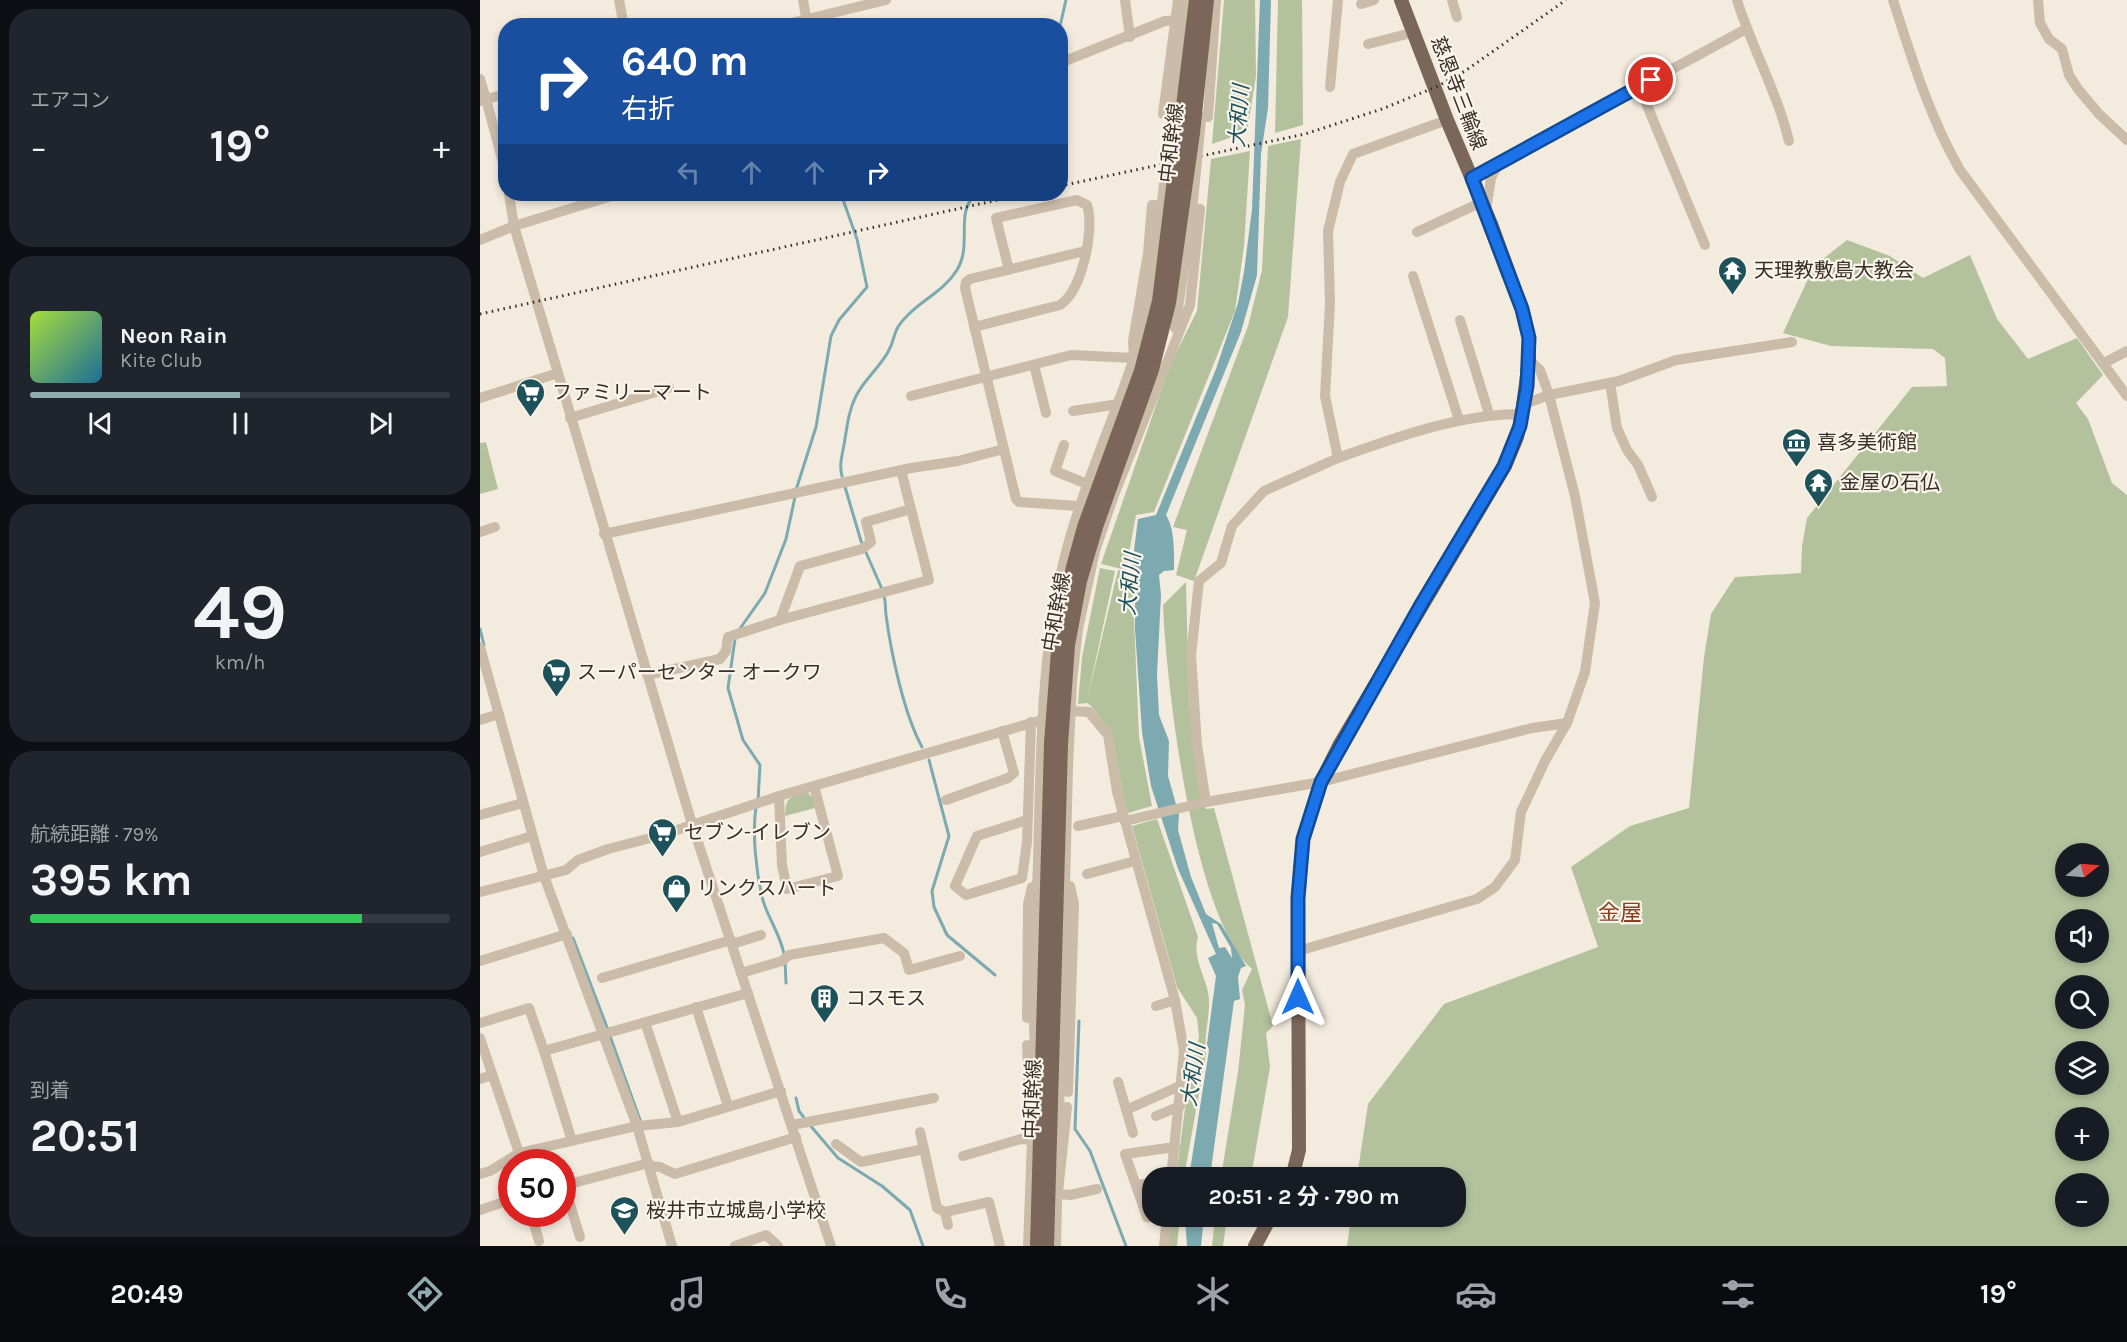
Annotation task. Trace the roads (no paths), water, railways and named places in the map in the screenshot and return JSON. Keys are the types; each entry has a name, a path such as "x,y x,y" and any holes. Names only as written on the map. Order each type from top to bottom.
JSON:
{"main road":[{"name":"中和幹線","path":"1037,1246 1040,1110 1060,626 1084,527 1141,370 1159,301 1196,0"},
{"name":"中和幹線","path":"1047,1246 1053,1194 1056,743 1068,645 1080,581 1096,527 1152,370 1169,303 1209,0"},
{"name":"慈恩寺三輪線","path":"1295,1167 1299,1150 1298,951 1303,839 1321,782 1422,603 1504,466 1517,438 1530,360 1529,338 1522,309 1484,207 1447,120 1401,0"},
{"path":"1255,1246 1265,1227"}],"street":[{"path":"619,0 622,18"},
{"path":"803,0 806,18"},
{"path":"821,18 886,0"},
{"path":"1125,0 1130,36"},
{"path":"1178,0 1163,114 1208,117 1216,0"},
{"path":"1028,820 977,836 955,886 966,895 1022,878 1028,820 1036,721 1050,624 1078,506 1119,404 1144,323 1160,218 1186,0"},
{"path":"1168,355 1180,302 1191,221 1209,0"},
{"path":"1330,87 1338,0"},
{"path":"1361,4 1374,0"},
{"path":"1452,0 1457,16"},
{"path":"1737,0 1746,28 1784,120 1789,141"},
{"path":"1893,0 1923,94 1940,135 1960,170 2127,396"},
{"path":"2037,0 2040,23 2049,39 2062,50 2069,75 2099,114 2127,140"},
{"path":"1068,60 1165,21 1176,19 1216,22"},
{"path":"1472,178 1746,28"},
{"path":"1368,44 1415,32"},
{"path":"480,79 483,100 498,148"},
{"path":"1639,86 1705,245"},
{"path":"483,100 498,96"},
{"path":"1338,458 1325,396 1330,303 1328,231 1340,182 1353,154 1447,120"},
{"path":"1417,232 1484,207 1491,178 1498,165"},
{"path":"974,327 1060,305 1067,300 1076,285 1091,226 1087,205 1077,200 996,218 1009,270"},
{"path":"509,201 514,226 604,534 692,824 831,1246"},
{"path":"480,240 585,201"},
{"path":"1056,1246 1053,1194 1059,1117 1071,711 1078,629 1095,551 1114,495 1168,355 1190,305 1200,209 1152,205 1148,253 1133,341 1134,358"},
{"path":"1078,506 1019,502 965,288 966,282 970,279 1085,251"},
{"path":"1413,276 1459,420"},
{"path":"1460,320 1489,414"},
{"path":"1206,802 1197,745 1191,655 1199,581 1221,563 1232,526 1264,491 1338,458 1459,420 1523,409 1549,395 1610,383 1676,360 1792,342"},
{"path":"2104,363 2127,351"},
{"path":"911,396 1071,355 1134,358"},
{"path":"1298,951 1477,898 1495,887 1515,860 1521,812 1545,761 1567,723 1585,672 1595,603 1575,496 1549,395 1540,370 1530,360"},
{"path":"1034,364 1046,413"},
{"path":"480,398 558,373"},
{"path":"1610,383 1617,428 1627,450 1638,465 1652,497"},
{"path":"570,418 669,388"},
{"path":"1073,411 1119,404"},
{"path":"1064,445 1055,471 1087,484"},
{"path":"604,534 901,470 958,461 1004,448"},
{"path":"647,675 720,659 726,651 728,637 780,620 929,580 901,470"},
{"path":"780,620 800,566 865,548 871,542 866,522 911,509"},
{"path":"480,532 495,527"},
{"path":"480,647 544,876 642,1125 672,1246"},
{"path":"1071,711 1089,712 1108,735 1124,818 1175,1000 1184,1051 1173,1167"},
{"path":"480,720 499,714"},
{"path":"480,892 567,870 578,860 608,849 1036,721"},
{"path":"1036,721 1038,862 1033,1017 1040,1110"},
{"path":"1078,826 1321,782 1532,728 1567,723"},
{"path":"946,800 1008,778 1014,773 1002,731"},
{"path":"779,796 782,865 787,889 838,876 814,786"},
{"path":"480,815 523,803"},
{"path":"480,852 532,836"},
{"path":"1087,874 1135,861"},
{"path":"1028,1246 1032,1140 1026,998 1028,916 1038,862"},
{"path":"480,961 567,934"},
{"path":"602,978 761,935"},
{"path":"741,973 786,958 884,938 904,953 909,970 960,956"},
{"path":"544,1051 748,993"},
{"path":"1156,1006 1175,1000"},
{"path":"696,1007 728,1106"},
{"path":"480,1023 529,1008 572,1141"},
{"path":"645,1022 678,1122"},
{"path":"480,1038 518,1149"},
{"path":"480,1079 492,1075"},
{"path":"1118,1082 1133,1133"},
{"path":"1126,1110 1182,1085"},
{"path":"537,1149 642,1125 678,1122 781,1091"},
{"path":"792,1125 934,1098"},
{"path":"1156,1116 1180,1107"},
{"path":"920,1132 938,1208 945,1212 989,1202 1000,1246"},
{"path":"576,1183 652,1165 675,1174 796,1137"},
{"path":"963,1156 1022,1139 1032,1140"},
{"path":"836,1144 861,1162 924,1149"},
{"path":"1142,1202 1125,1154 1175,1147"},
{"path":"480,1174 498,1166"},
{"path":"1136,1185 1142,1184"},
{"path":"1053,1194 1070,1195 1097,1189"},
{"path":"480,1210 498,1204"},
{"path":"945,1212 948,1225"},
{"path":"576,1225 580,1237"},
{"path":"535,1227 540,1241"},
{"path":"1164,1246 1166,1227"},
{"path":"735,1246 766,1235 778,1246"}],"water":[{"name":"大和川","path":"1260,0 1271,0 1268,108 1261,154 1257,275 1241,332 1166,515 1172,534 1174,570 1164,571 1159,575 1161,595 1157,675 1159,715 1169,741 1168,776 1179,815 1178,830 1191,877 1206,914 1221,924 1246,966 1241,968 1238,977 1240,999 1234,1001 1211,1167 1191,1167 1209,1050 1207,1044 1216,976 1208,958 1216,954 1178,869 1151,786 1142,732 1135,629 1135,572 1132,566 1138,519 1156,515 1216,369 1238,303 1252,209","holes":["1212,923 1217,924 1231,948 1232,958 1225,947 1219,948"]},
{"path":"1186,1227 1203,1227 1201,1246 1187,1246"}],"waterway":[{"path":"1062,18 1066,0"},
{"path":"796,490 816,427 831,336 839,320 867,287 857,239 843,201"},
{"path":"842,476 841,460 851,408 856,396 888,352 902,321 946,284 957,270 964,250 966,210 971,201"},
{"path":"845,487 861,541 882,589"},
{"path":"739,630 765,593 786,539 795,497"},
{"path":"884,596 888,630 899,683 909,718 922,747"},
{"path":"480,629 484,645"},
{"path":"735,639 728,688 743,740 760,765 758,801"},
{"path":"929,760 949,836 932,891 934,907 947,935 995,975"},
{"path":"756,807 756,864 760,886 764,904 780,939 784,954"},
{"path":"573,938 608,1030"},
{"path":"785,961 786,983"},
{"path":"1079,1021 1075,1129 1090,1151 1126,1246"},
{"path":"610,1036 640,1120"},
{"path":"796,1098 799,1111 805,1119"},
{"path":"809,1124 838,1158 882,1186 910,1210 923,1246"}],"railway":[{"path":"1068,184 1305,134 1382,109 1436,87 1465,71 1566,0"},
{"path":"480,314 993,201"}],"place":[{"name":"天理教敷島大教会","path":"1733,296"},
{"name":"ファミリーマート","path":"531,418"},
{"name":"喜多美術館","path":"1796,468"},
{"name":"金屋の石仏","path":"1819,508"},
{"name":"スーパーセンター オークワ","path":"556,698"},
{"name":"セブン-イレブン","path":"663,858"},
{"name":"リンクスハート","path":"676,914"},
{"name":"コスモス","path":"825,1024"},
{"name":"桜井市立城島小学校","path":"625,1236"}],"district":[{"name":"金屋","path":"1620,912"}]}
